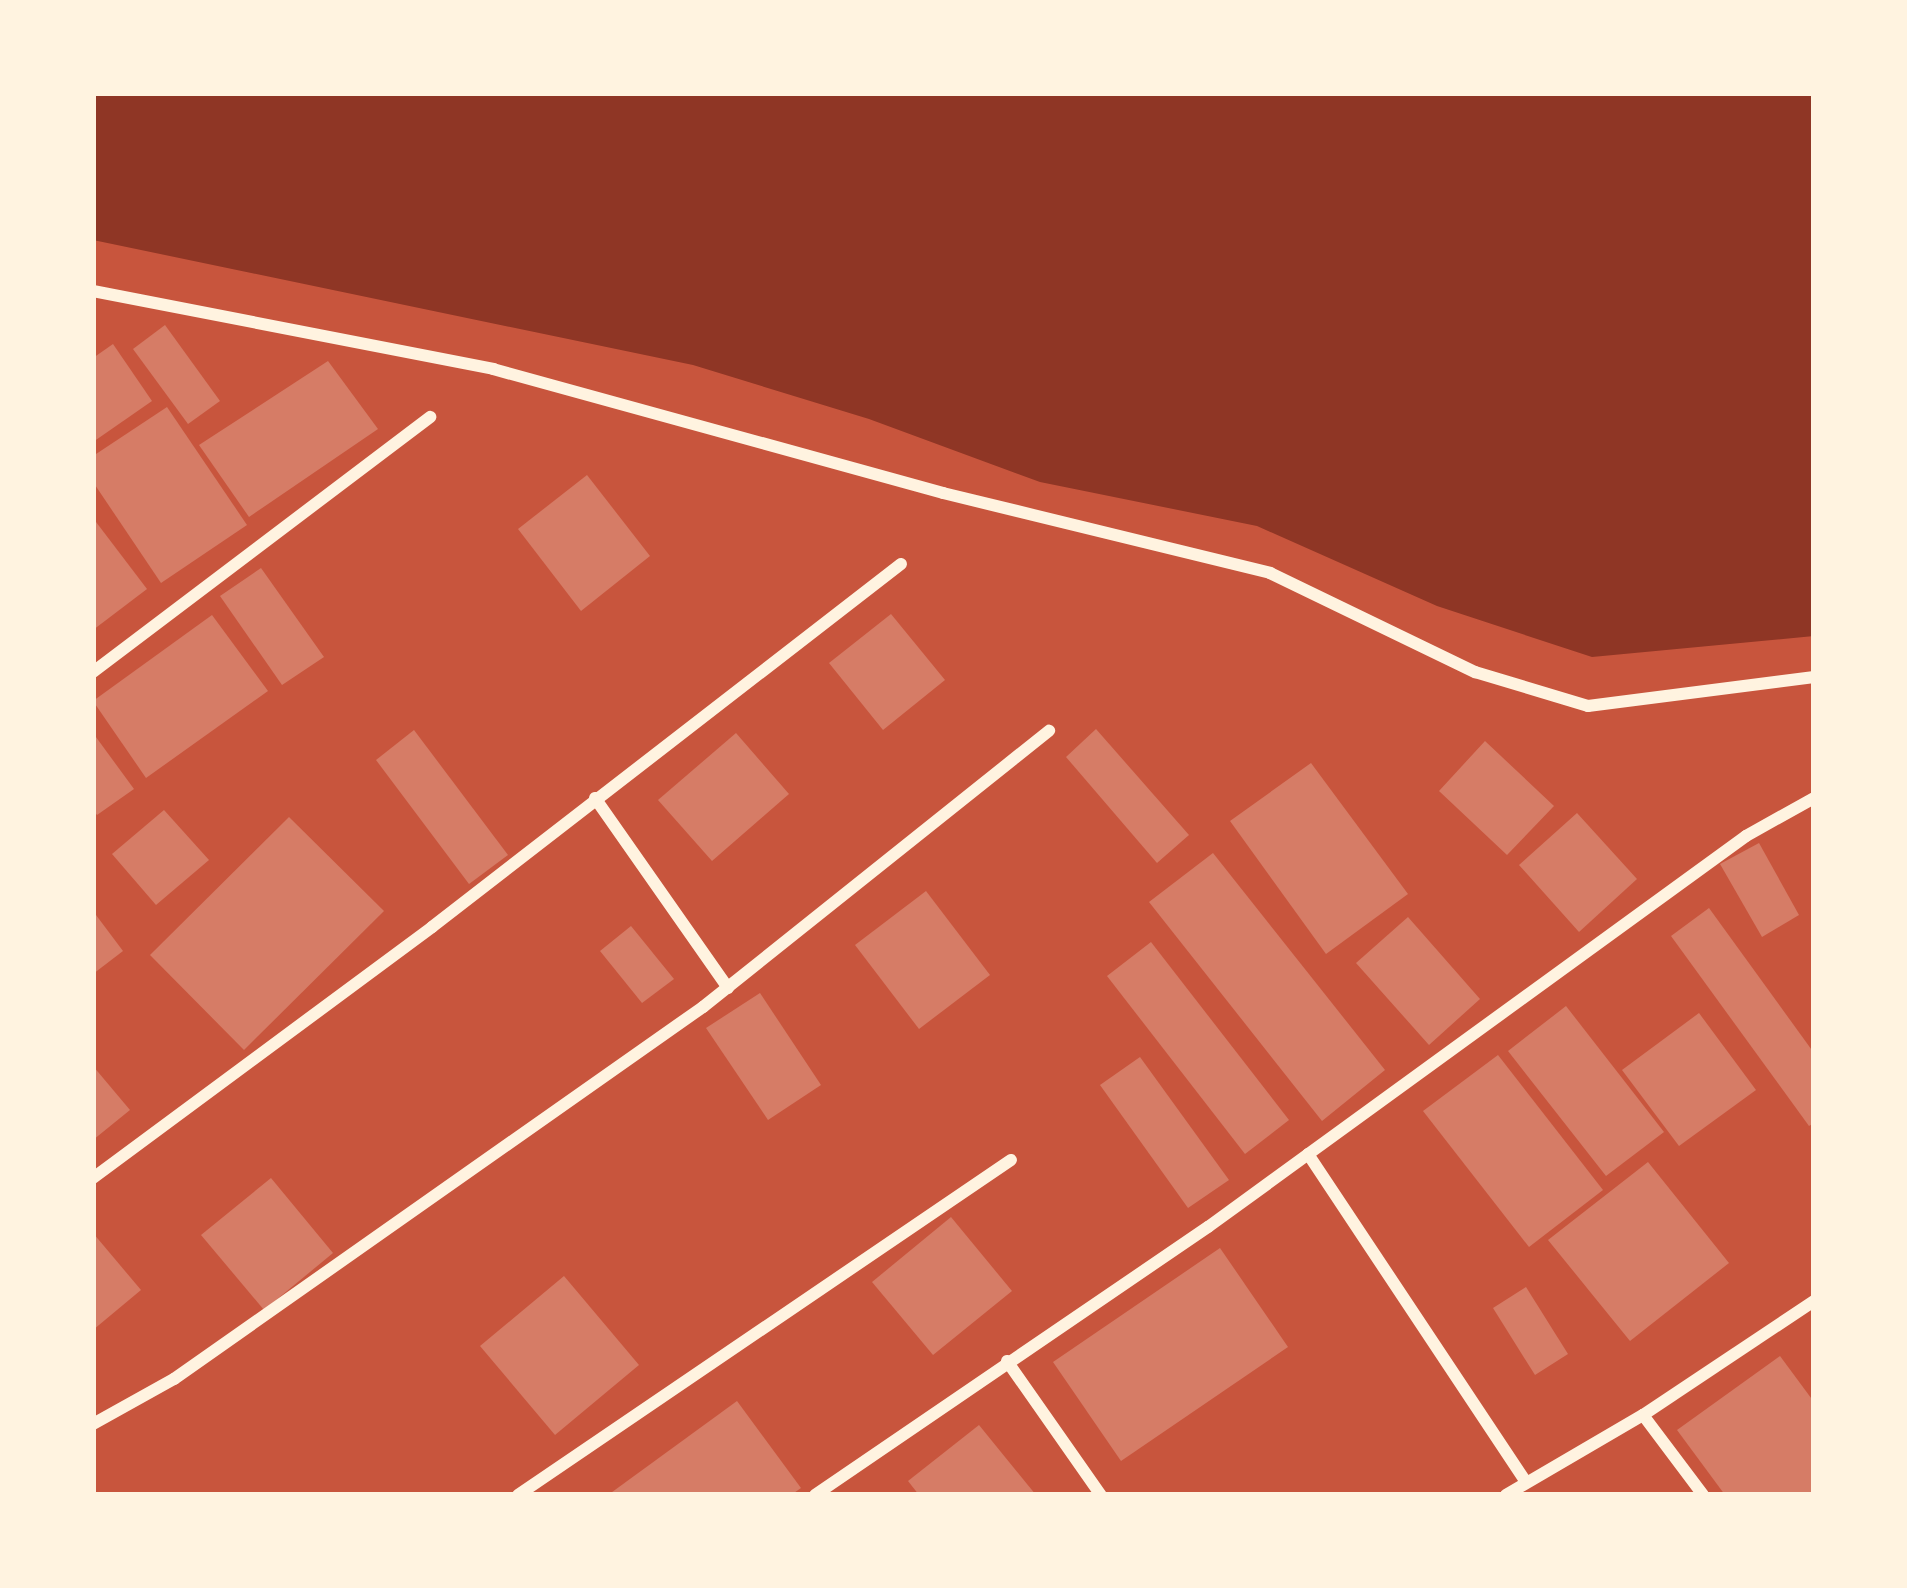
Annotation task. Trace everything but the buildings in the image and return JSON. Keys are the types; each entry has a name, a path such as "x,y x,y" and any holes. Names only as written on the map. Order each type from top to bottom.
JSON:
{"street":[{"path":"93,291 494,369 943,493 1270,573 1474,671 1588,706 1814,677"},
{"path":"93,672 430,417"},
{"path":"93,1178 432,928 901,564"},
{"path":"93,1424 174,1379 728,988 1049,731"},
{"path":"596,798 728,988"},
{"path":"814,1495 1308,1154 1746,836 1814,798"},
{"path":"1308,1154 1526,1482"},
{"path":"518,1495 1011,1160"},
{"path":"1506,1495 1643,1415 1814,1301"},
{"path":"1007,1361 1101,1495"},
{"path":"1643,1415 1703,1495"}],"shaded area":[{"path":"93,93 1814,93 1814,636 1592,657 1437,606 1257,526 1040,482 869,419 693,365 93,240"}]}
